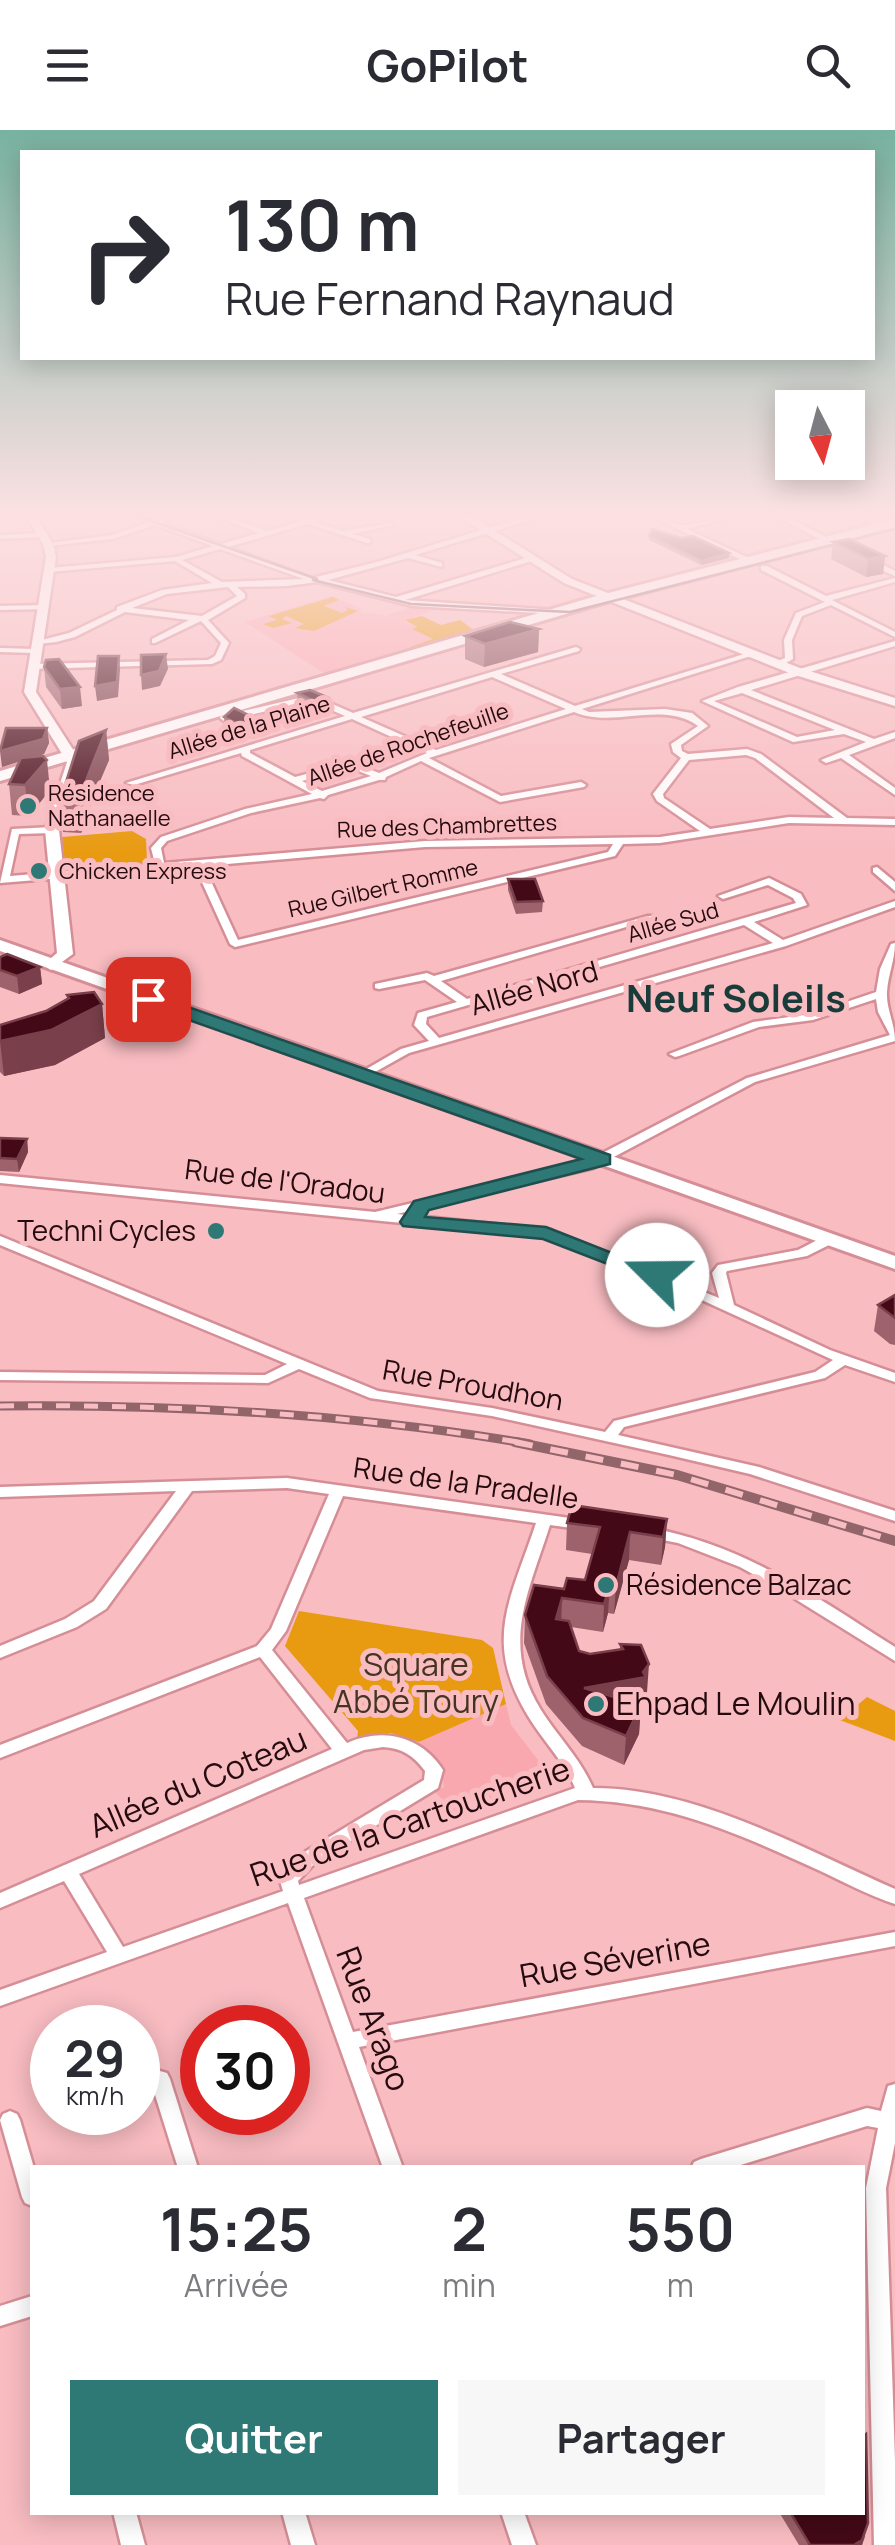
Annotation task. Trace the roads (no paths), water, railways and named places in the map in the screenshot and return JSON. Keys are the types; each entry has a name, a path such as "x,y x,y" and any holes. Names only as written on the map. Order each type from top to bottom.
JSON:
{"main road":[{"path":"40,629 30,692 73,759 52,830 64,954 51,964"},
{"path":"73,759 504,629"},
{"path":"4,781 542,629"},
{"path":"688,629 796,671 895,702"},
{"path":"60,738 85,745 116,743"},
{"path":"4,781 50,778 64,790"},
{"path":"0,945 895,1262"}],"street":[{"path":"0,650 70,639 94,629"},
{"path":"155,641 180,629"},
{"path":"32,668 214,661 225,643 223,636 213,629"},
{"path":"778,664 789,659 788,640 793,629"},
{"path":"844,731 796,740 706,702 895,642"},
{"name":"Allée de la Plaine","path":"131,783 576,649"},
{"name":"Allée de Rochefeuille","path":"160,866 156,848 164,839 260,808 324,796 382,778 434,753 750,653"},
{"path":"494,674 572,708 608,717 665,712 690,715 704,726 676,744 678,752 686,757 747,752 843,821"},
{"path":"741,689 874,742"},
{"path":"318,695 434,753"},
{"path":"826,760 894,736"},
{"path":"246,748 244,754 324,796"},
{"path":"842,754 895,792"},
{"path":"686,757 658,794 708,832"},
{"path":"422,758 500,798 582,785"},
{"path":"294,780 352,764 382,778"},
{"name":"Rue des Chambrettes","path":"2,880 425,844 660,840 789,820 895,822"},
{"path":"2,880 15,831 52,830"},
{"name":"Rue Gilbert Romme","path":"198,863 235,944 612,854 619,841"},
{"path":"877,870 895,888"},
{"name":"Allée Sud","path":"437,1042 420,1025 422,1015 802,906 802,901 769,881 723,896"},
{"name":"Allée Nord","path":"362,1075 394,1055 782,944 895,904"},
{"name":"Allée Sud","path":"379,986 415,976 435,979 652,918"},
{"path":"747,922 782,944"},
{"path":"369,1217 602,1160 752,1080 895,1036 882,1014 880,994 895,946"},
{"path":"435,979 466,1003"},
{"path":"675,1054 757,1024 813,1017 880,994"},
{"name":"Rue de l'Oradou","path":"0,1179 546,1233 728,1307 843,1360 895,1378"},
{"path":"411,1222 422,1205"},
{"path":"728,1307 719,1273 723,1268 802,1253 830,1239"},
{"name":"Rue Proudhon","path":"0,1240 375,1395 492,1412 754,1470 895,1516"},
{"path":"609,1437 619,1424 820,1375 843,1360"},
{"path":"0,1376 254,1379 276,1376 298,1364"},
{"name":"Rue de la Pradelle","path":"0,1492 288,1483 613,1528 709,1546 895,1655"},
{"path":"0,1652 71,1624 100,1605 188,1486"},
{"path":"0,1752 263,1650 278,1631 338,1490"},
{"path":"544,1521 508,1646 523,1696 578,1768 586,1792"},
{"path":"263,1650 344,1752"},
{"name":"Allée du Coteau","path":"0,1901 344,1752 385,1739 405,1742 434,1770 432,1783 404,1805 304,1858 291,1872 290,1893"},
{"name":"Rue de la Cartoucherie","path":"0,1998 586,1792 624,1792 669,1803 895,1897"},
{"name":"Allée du Coteau","path":"68,1872 118,1954"},
{"name":"Rue Arago","path":"290,1893 392,2165"},
{"name":"Rue Séverine","path":"346,2040 895,1939"},
{"path":"160,2079 187,2165"},
{"path":"886,2545 876,2188 895,2092"},
{"path":"711,2165 867,2117 888,2121"},
{"path":"10,2120 30,2189"},
{"path":"0,2316 30,2307"},
{"path":"125,2515 133,2545"},
{"path":"294,2515 303,2545"},
{"path":"513,2515 524,2545"}],"railway":[{"path":"0,1406 266,1413 398,1425 530,1444"},
{"path":"515,1442 677,1475 895,1541"}],"place":[{"name":"Résidence Nathanaelle","path":"28,806"},
{"name":"Chicken Express","path":"39,871"},
{"name":"Techni Cycles","path":"216,1231"},
{"name":"Résidence Balzac","path":"606,1585"},
{"name":"Ehpad Le Moulin","path":"596,1704"}],"district":[{"name":"Neuf Soleils","path":"736,999"}],"park label":[{"name":"Square Abbé Toury","path":"416,1684"}]}
